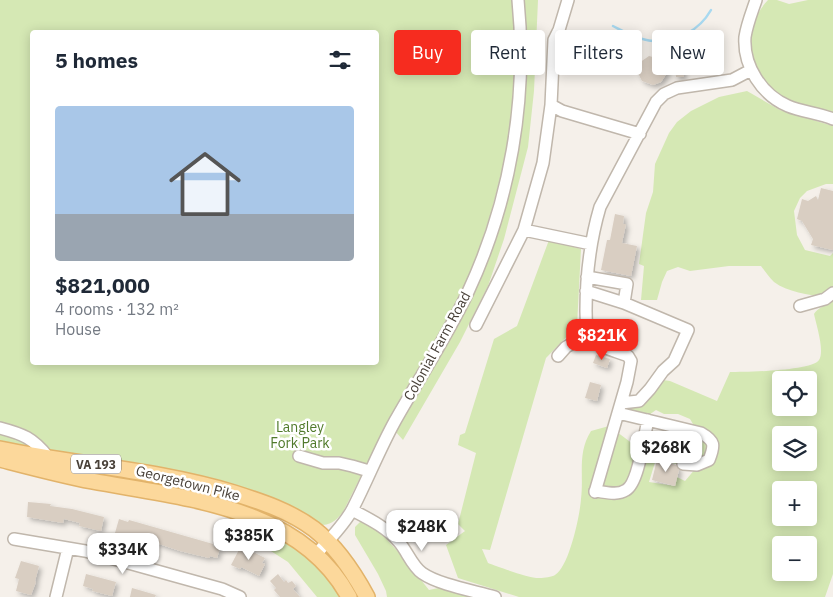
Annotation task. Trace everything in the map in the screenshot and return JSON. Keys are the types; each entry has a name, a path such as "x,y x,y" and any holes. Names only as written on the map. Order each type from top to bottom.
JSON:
{"main road":[{"name":"Georgetown Pike","path":"0,449 171,476 227,491 271,506 307,524 328,541 347,564 367,597"},
{"name":"Georgetown Pike","path":"0,459 64,475 186,498 225,508 277,528 302,542 316,554 329,567 349,597"}],"street":[{"name":"Colonial Farm Road","path":"316,554 352,510 369,471 395,421 447,334 468,292 493,228 511,160 516,121 520,61 518,0"},
{"path":"476,325 524,230 543,163 552,105 554,40 568,0"},
{"path":"756,0 747,25 745,41 751,70 763,87 788,106 833,119"},
{"path":"648,420 636,474 630,487 618,493 595,492 630,369 630,358 595,343 589,334 586,323 587,277 596,223 605,195 656,102 664,94 677,88 732,80 751,70"},
{"path":"552,105 562,111 640,134"},
{"path":"524,230 591,244"},
{"path":"587,277 627,284 624,303"},
{"path":"586,291 624,303 688,330 674,361 663,371 650,389 639,401 620,408"},
{"path":"800,306 825,300 833,293"},
{"path":"558,356 566,347 589,334"},
{"path":"620,408 648,420 701,433 711,439 713,445 708,460 697,465 683,464"},
{"path":"0,428 31,439 48,457"},
{"path":"299,456 323,463 345,464 369,471"},
{"path":"352,510 376,523 399,542 420,572 430,577 495,597"},
{"path":"14,538 85,551 212,586 240,597"},
{"path":"56,597 68,548"}],"green space":[{"name":"Langley Fork Park","path":"0,0 513,0 514,30 471,30 471,75 514,75 506,155 491,213 474,265 446,324 371,456 343,512 337,519 323,525 273,503 0,446"},
{"path":"521,0 538,0 537,30 519,30"},
{"path":"768,0 777,0 789,4 808,0 833,0 833,115 796,103 775,92 757,71 752,60 750,48 751,35 754,23"},
{"path":"515,75 535,75 528,147 504,239 488,286 460,342 403,440 395,431 412,401 506,196"},
{"path":"747,91 780,110 833,126 833,184 826,184 807,191 800,198 794,211 797,235 805,250 830,256 833,253 833,286 825,297 785,288 774,282 761,266 729,266 690,271 678,267 667,271 657,300 641,300 644,266 639,264 646,213 653,192 655,164 669,133 677,122 691,111 719,97"},
{"path":"549,240 581,249 577,326 546,358 490,550 482,549 488,563 522,575 544,578 554,576 560,570 569,552 580,507 582,456 591,431 609,426 633,444 638,454 649,431 679,439 683,431 701,437 706,443 707,454 701,459 694,460 683,456 676,460 676,464 656,459 649,482 675,486 677,477 685,481 696,468 711,463 716,459 717,445 700,428 693,424 690,419 678,414 664,414 656,410 646,417 625,410 663,380 670,381 717,401 730,372 792,369 814,364 821,356 821,350 814,314 833,300 833,574 825,597 519,597 458,578 446,545 465,531 458,524 476,453 458,445 460,435 465,433 494,339 517,326"},
{"path":"237,518 245,519 305,550 344,597 317,597 288,562 232,526"},
{"path":"360,522 378,530 429,590 443,587 488,597 387,597 378,574 355,535 355,527"}],"building":[{"path":"649,56 652,57 652,75 666,75 661,82 653,85 642,81 639,75 642,75 642,61"},
{"path":"676,75 684,75 684,77 676,77"},
{"path":"821,188 833,191 833,250 811,245 813,239 802,221 797,219 802,199 808,201 816,196 818,200"},
{"path":"615,214 624,216 623,224 626,224 622,243 637,246 631,276 601,270"},
{"path":"596,355 610,359 607,368 593,363"},
{"path":"590,382 601,385 597,401 585,398"},
{"path":"657,460 676,465 679,470 675,486 652,480"},
{"path":"28,502 51,504 50,506 104,517 101,531 79,526 80,523 64,519 63,523 27,517"},
{"path":"119,519 128,522 129,520 213,544 213,546 220,548 217,558 180,551 115,533"},
{"path":"241,546 265,558 262,563 265,564 259,576 241,567 240,569 231,565"},
{"path":"21,561 39,566 31,595 16,591 19,579 15,578"},
{"path":"86,574 116,582 112,596 92,591 93,589 83,586"},
{"path":"278,574 284,582 286,580 288,583 292,581 296,586 293,589 300,597 280,597 270,581"},
{"path":"132,588 156,595 155,597 130,597"}],"waterway":[{"path":"613,26 643,39 653,41 671,40 694,29 711,10"}]}
